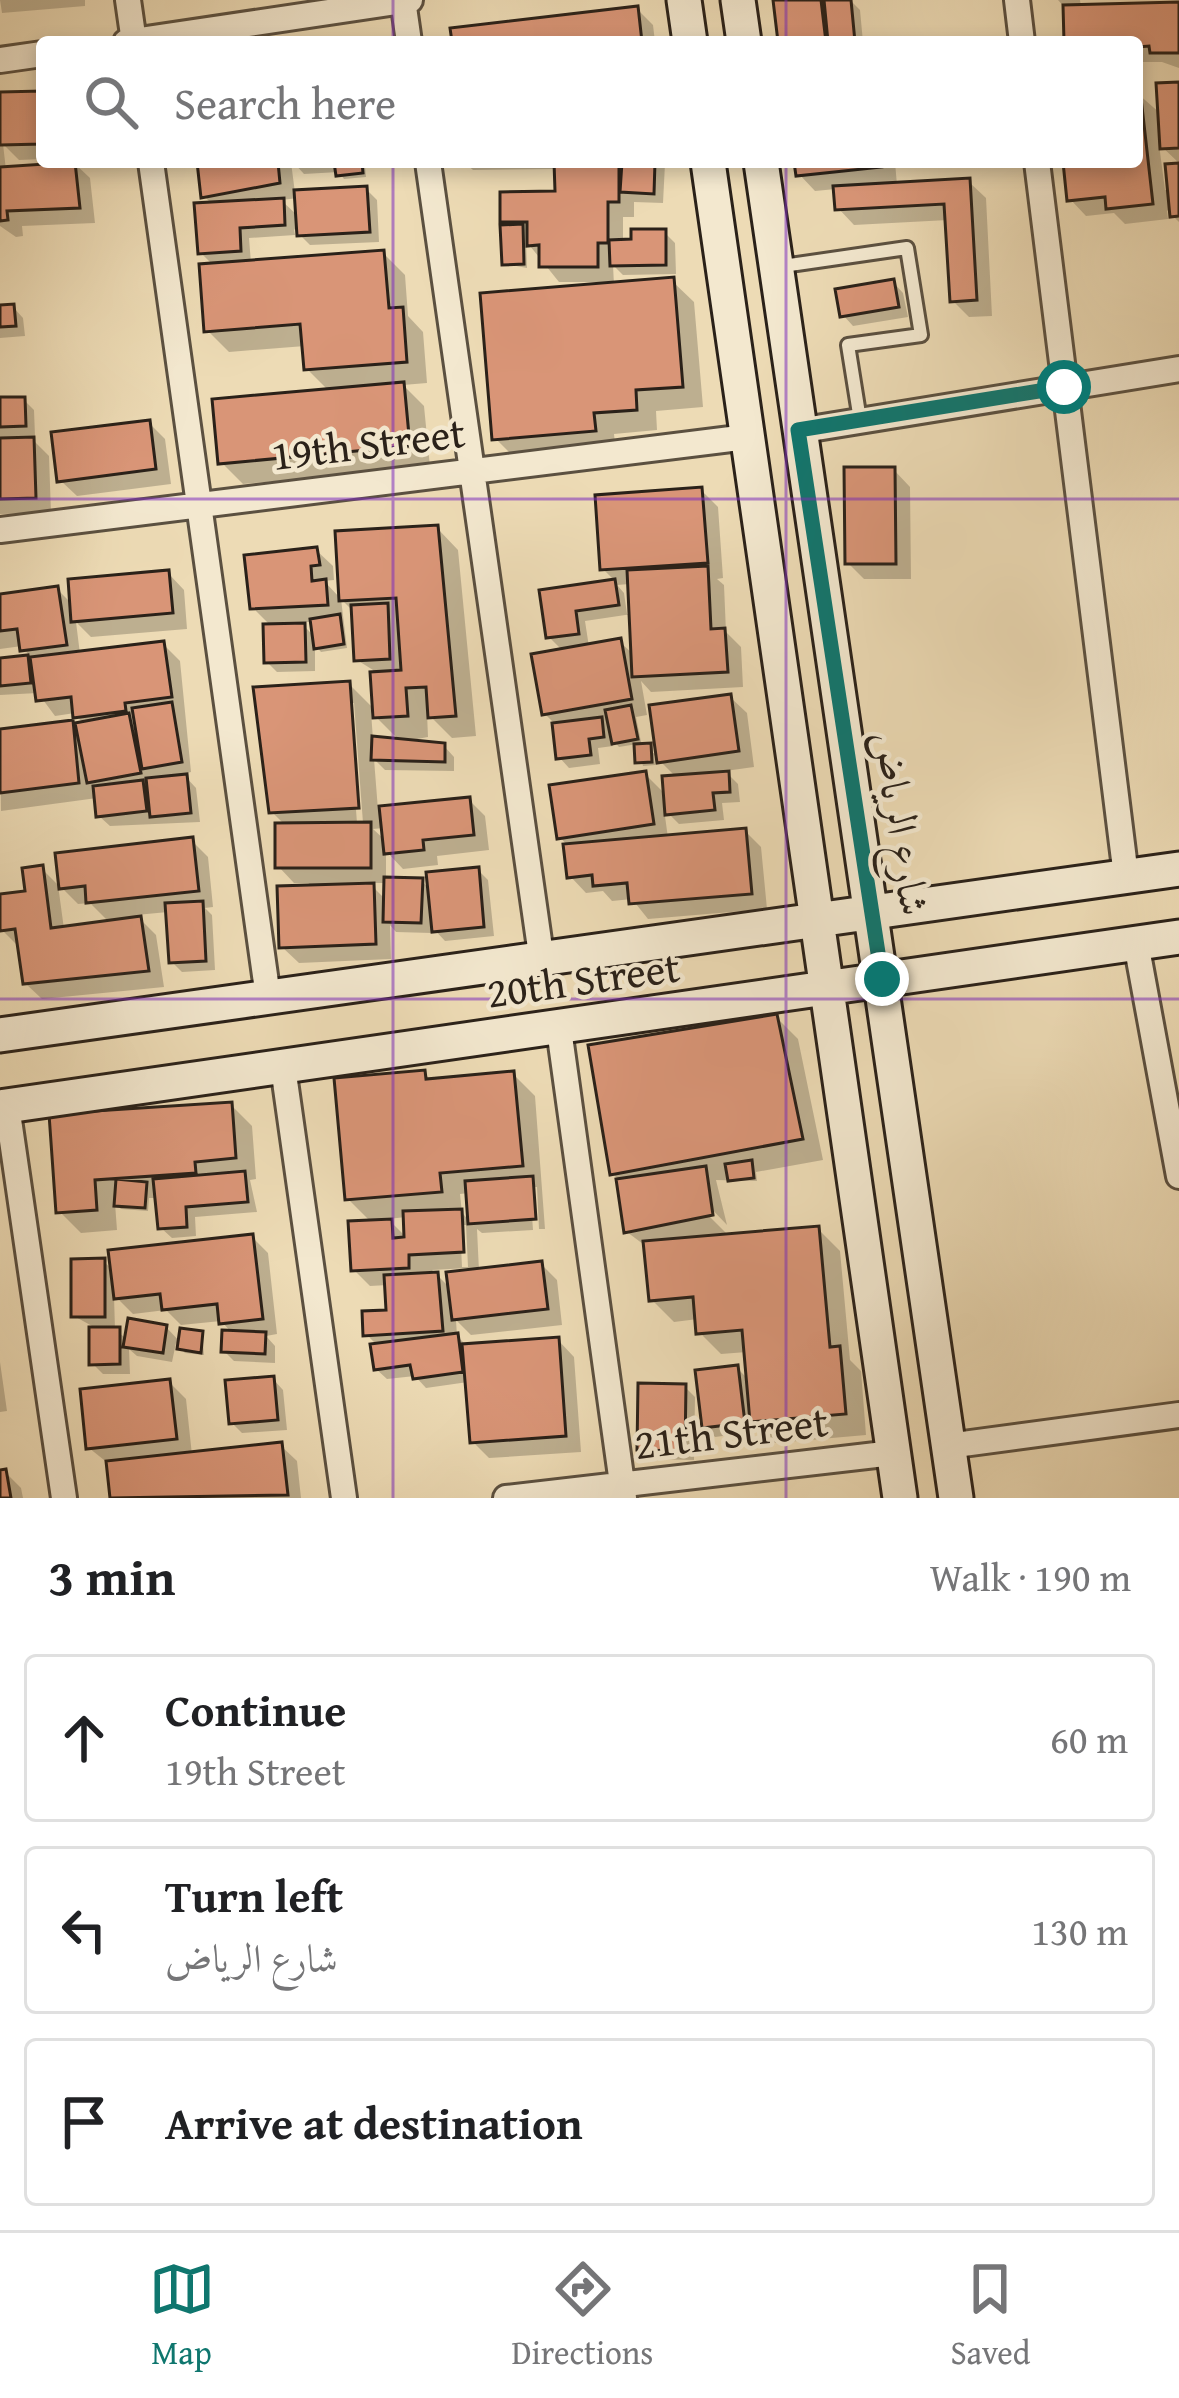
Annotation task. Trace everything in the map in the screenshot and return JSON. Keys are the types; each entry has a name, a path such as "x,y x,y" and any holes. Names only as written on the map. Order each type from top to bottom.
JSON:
{"main road":[{"path":"684,0 689,36"},
{"path":"738,0 743,36"},
{"path":"709,168 900,1498"},
{"name":"شارع الرياض","path":"761,168 956,1498"},
{"name":"20th Street","path":"0,1035 542,962 1179,868"},
{"name":"20th Street","path":"3,1107 1179,937"}],"street":[{"path":"128,0 131,36"},
{"path":"171,36 405,0 408,36"},
{"path":"1017,0 1021,36"},
{"path":"0,60 36,55"},
{"path":"152,168 268,997"},
{"path":"429,168 476,468 542,962"},
{"path":"1038,168 1126,876"},
{"path":"798,430 1179,369"},
{"name":"19th Street","path":"0,530 747,436"},
{"path":"1136,943 1179,1176"},
{"path":"559,1029 623,1491"},
{"path":"283,1067 344,1498"},
{"path":"3,1107 64,1498"},
{"path":"948,1446 1179,1415"},
{"name":"21th Street","path":"506,1498 623,1491 893,1453"}],"lane":[{"path":"775,267 908,248 921,335 848,344 860,420"}],"building":[{"path":"773,0 821,0 825,36 777,36"},
{"path":"824,0 851,0 854,36 827,36"},
{"path":"1179,2 1179,53 1150,53 1149,46 1143,46 1143,36 1064,36 1063,5"},
{"path":"638,6 641,36 451,36 450,28"},
{"path":"1179,82 1179,148 1160,149 1156,83"},
{"path":"36,91 36,144 0,145 0,92"},
{"path":"1143,116 1153,204 1106,209 1105,197 1067,201 1064,168 1143,168"},
{"path":"1179,163 1179,216 1170,217 1165,164"},
{"path":"0,167 76,168 80,208 7,211 8,220 0,221"},
{"path":"198,168 279,168 280,183 201,198"},
{"path":"335,168 363,168 363,173 336,176"},
{"path":"554,168 619,168 619,202 608,202 608,243 598,243 598,267 539,267 539,245 527,246 527,222 500,222 500,192 555,191"},
{"path":"622,168 655,168 654,194 620,192"},
{"path":"795,168 872,168 796,176"},
{"path":"970,178 977,300 950,302 944,204 835,210 833,186"},
{"path":"367,186 370,232 297,236 294,190"},
{"path":"284,198 285,225 240,228 241,251 198,254 194,203"},
{"path":"523,224 524,264 502,265 500,225"},
{"path":"631,229 666,229 666,265 610,266 609,240 631,239"},
{"path":"384,250 389,308 403,307 407,362 304,370 300,324 204,332 199,264"},
{"path":"674,277 683,387 636,390 637,410 594,413 596,431 492,440 480,293"},
{"path":"894,279 899,307 840,317 835,289"},
{"path":"14,304 16,326 0,327 0,305"},
{"path":"404,382 410,446 218,464 212,399"},
{"path":"0,397 25,397 26,426 0,427"},
{"path":"150,420 156,469 57,482 51,432"},
{"path":"34,437 36,498 0,499 0,438"},
{"path":"844,467 895,467 896,564 845,564"},
{"path":"702,487 708,563 600,570 595,495"},
{"path":"438,525 456,716 428,718 426,687 406,688 408,716 373,718 370,672 401,670 396,598 339,601 335,531"},
{"path":"317,547 320,565 311,566 312,581 326,579 328,605 250,609 244,555"},
{"path":"708,566 711,629 725,628 728,672 632,677 627,570"},
{"path":"169,570 173,613 71,622 68,579"},
{"path":"615,579 619,605 576,611 579,634 546,638 539,590"},
{"path":"58,586 67,645 20,651 17,629 0,631 0,594"},
{"path":"388,603 390,659 354,661 351,605"},
{"path":"340,614 344,644 314,649 310,619"},
{"path":"305,623 306,662 264,663 263,624"},
{"path":"621,638 632,699 542,715 531,654"},
{"path":"164,641 172,697 125,703 126,711 73,718 71,697 36,701 30,657"},
{"path":"28,655 31,683 0,686 0,658"},
{"path":"350,681 359,808 269,813 253,687"},
{"path":"731,694 739,751 657,763 649,705"},
{"path":"172,702 182,762 142,769 132,708"},
{"path":"631,705 638,739 612,744 605,710"},
{"path":"129,713 141,773 87,783 75,723"},
{"path":"602,717 604,737 589,739 591,755 556,759 552,723"},
{"path":"73,720 79,783 0,793 0,729"},
{"path":"372,736 445,743 445,762 371,760"},
{"path":"651,743 652,762 635,763 634,744"},
{"path":"646,771 654,824 557,839 549,785"},
{"path":"729,771 730,792 713,793 715,810 665,815 662,776"},
{"path":"187,774 191,813 150,817 146,778"},
{"path":"143,780 147,811 96,817 93,786"},
{"path":"470,797 474,835 423,840 424,850 384,854 379,806"},
{"path":"371,822 371,868 275,868 275,823"},
{"path":"746,828 752,894 629,904 627,883 593,886 592,875 567,878 563,844"},
{"path":"193,837 199,891 86,903 85,886 59,889 55,853"},
{"path":"43,865 51,928 141,916 149,971 23,984 15,929 0,931 0,894 25,891 22,868"},
{"path":"479,867 484,927 432,932 426,872"},
{"path":"384,877 423,878 421,923 383,922"},
{"path":"374,883 376,944 279,948 277,886"},
{"path":"203,901 206,961 169,963 165,903"},
{"path":"777,1014 803,1139 610,1175 588,1045"},
{"path":"425,1070 426,1079 514,1071 523,1166 440,1173 442,1192 345,1200 334,1078"},
{"path":"232,1102 236,1158 195,1162 196,1173 95,1180 97,1210 56,1213 49,1114"},
{"path":"752,1160 754,1178 728,1181 725,1164"},
{"path":"706,1166 713,1215 624,1233 616,1179"},
{"path":"245,1171 248,1202 186,1207 187,1227 158,1229 153,1179"},
{"path":"533,1176 536,1219 468,1224 465,1181"},
{"path":"116,1179 147,1182 145,1208 114,1206"},
{"path":"462,1209 464,1252 409,1255 409,1268 351,1271 348,1221 392,1219 393,1238 404,1237 403,1211"},
{"path":"819,1226 830,1347 840,1346 846,1414 750,1422 742,1330 696,1334 693,1297 649,1301 643,1241"},
{"path":"253,1234 263,1319 219,1324 217,1304 162,1310 160,1294 114,1299 108,1250"},
{"path":"105,1258 105,1317 71,1317 71,1259"},
{"path":"542,1261 548,1309 452,1320 446,1272"},
{"path":"438,1272 443,1331 363,1336 362,1311 386,1310 384,1275"},
{"path":"128,1318 167,1325 163,1353 123,1347"},
{"path":"89,1327 120,1327 120,1364 89,1365"},
{"path":"180,1328 203,1331 201,1353 177,1349"},
{"path":"222,1330 266,1332 265,1354 221,1352"},
{"path":"458,1333 463,1372 413,1379 410,1365 374,1370 370,1344"},
{"path":"559,1337 566,1436 470,1443 462,1344"},
{"path":"738,1365 745,1423 702,1428 695,1370"},
{"path":"274,1376 278,1420 229,1424 225,1380"},
{"path":"170,1379 177,1439 86,1449 80,1389"},
{"path":"638,1383 686,1384 685,1451 637,1450"},
{"path":"282,1442 288,1495 110,1498 106,1461"},
{"path":"6,1469 11,1498 0,1498 0,1470"}],"route":[{"path":"882,979 798,430 1064,387"}]}
